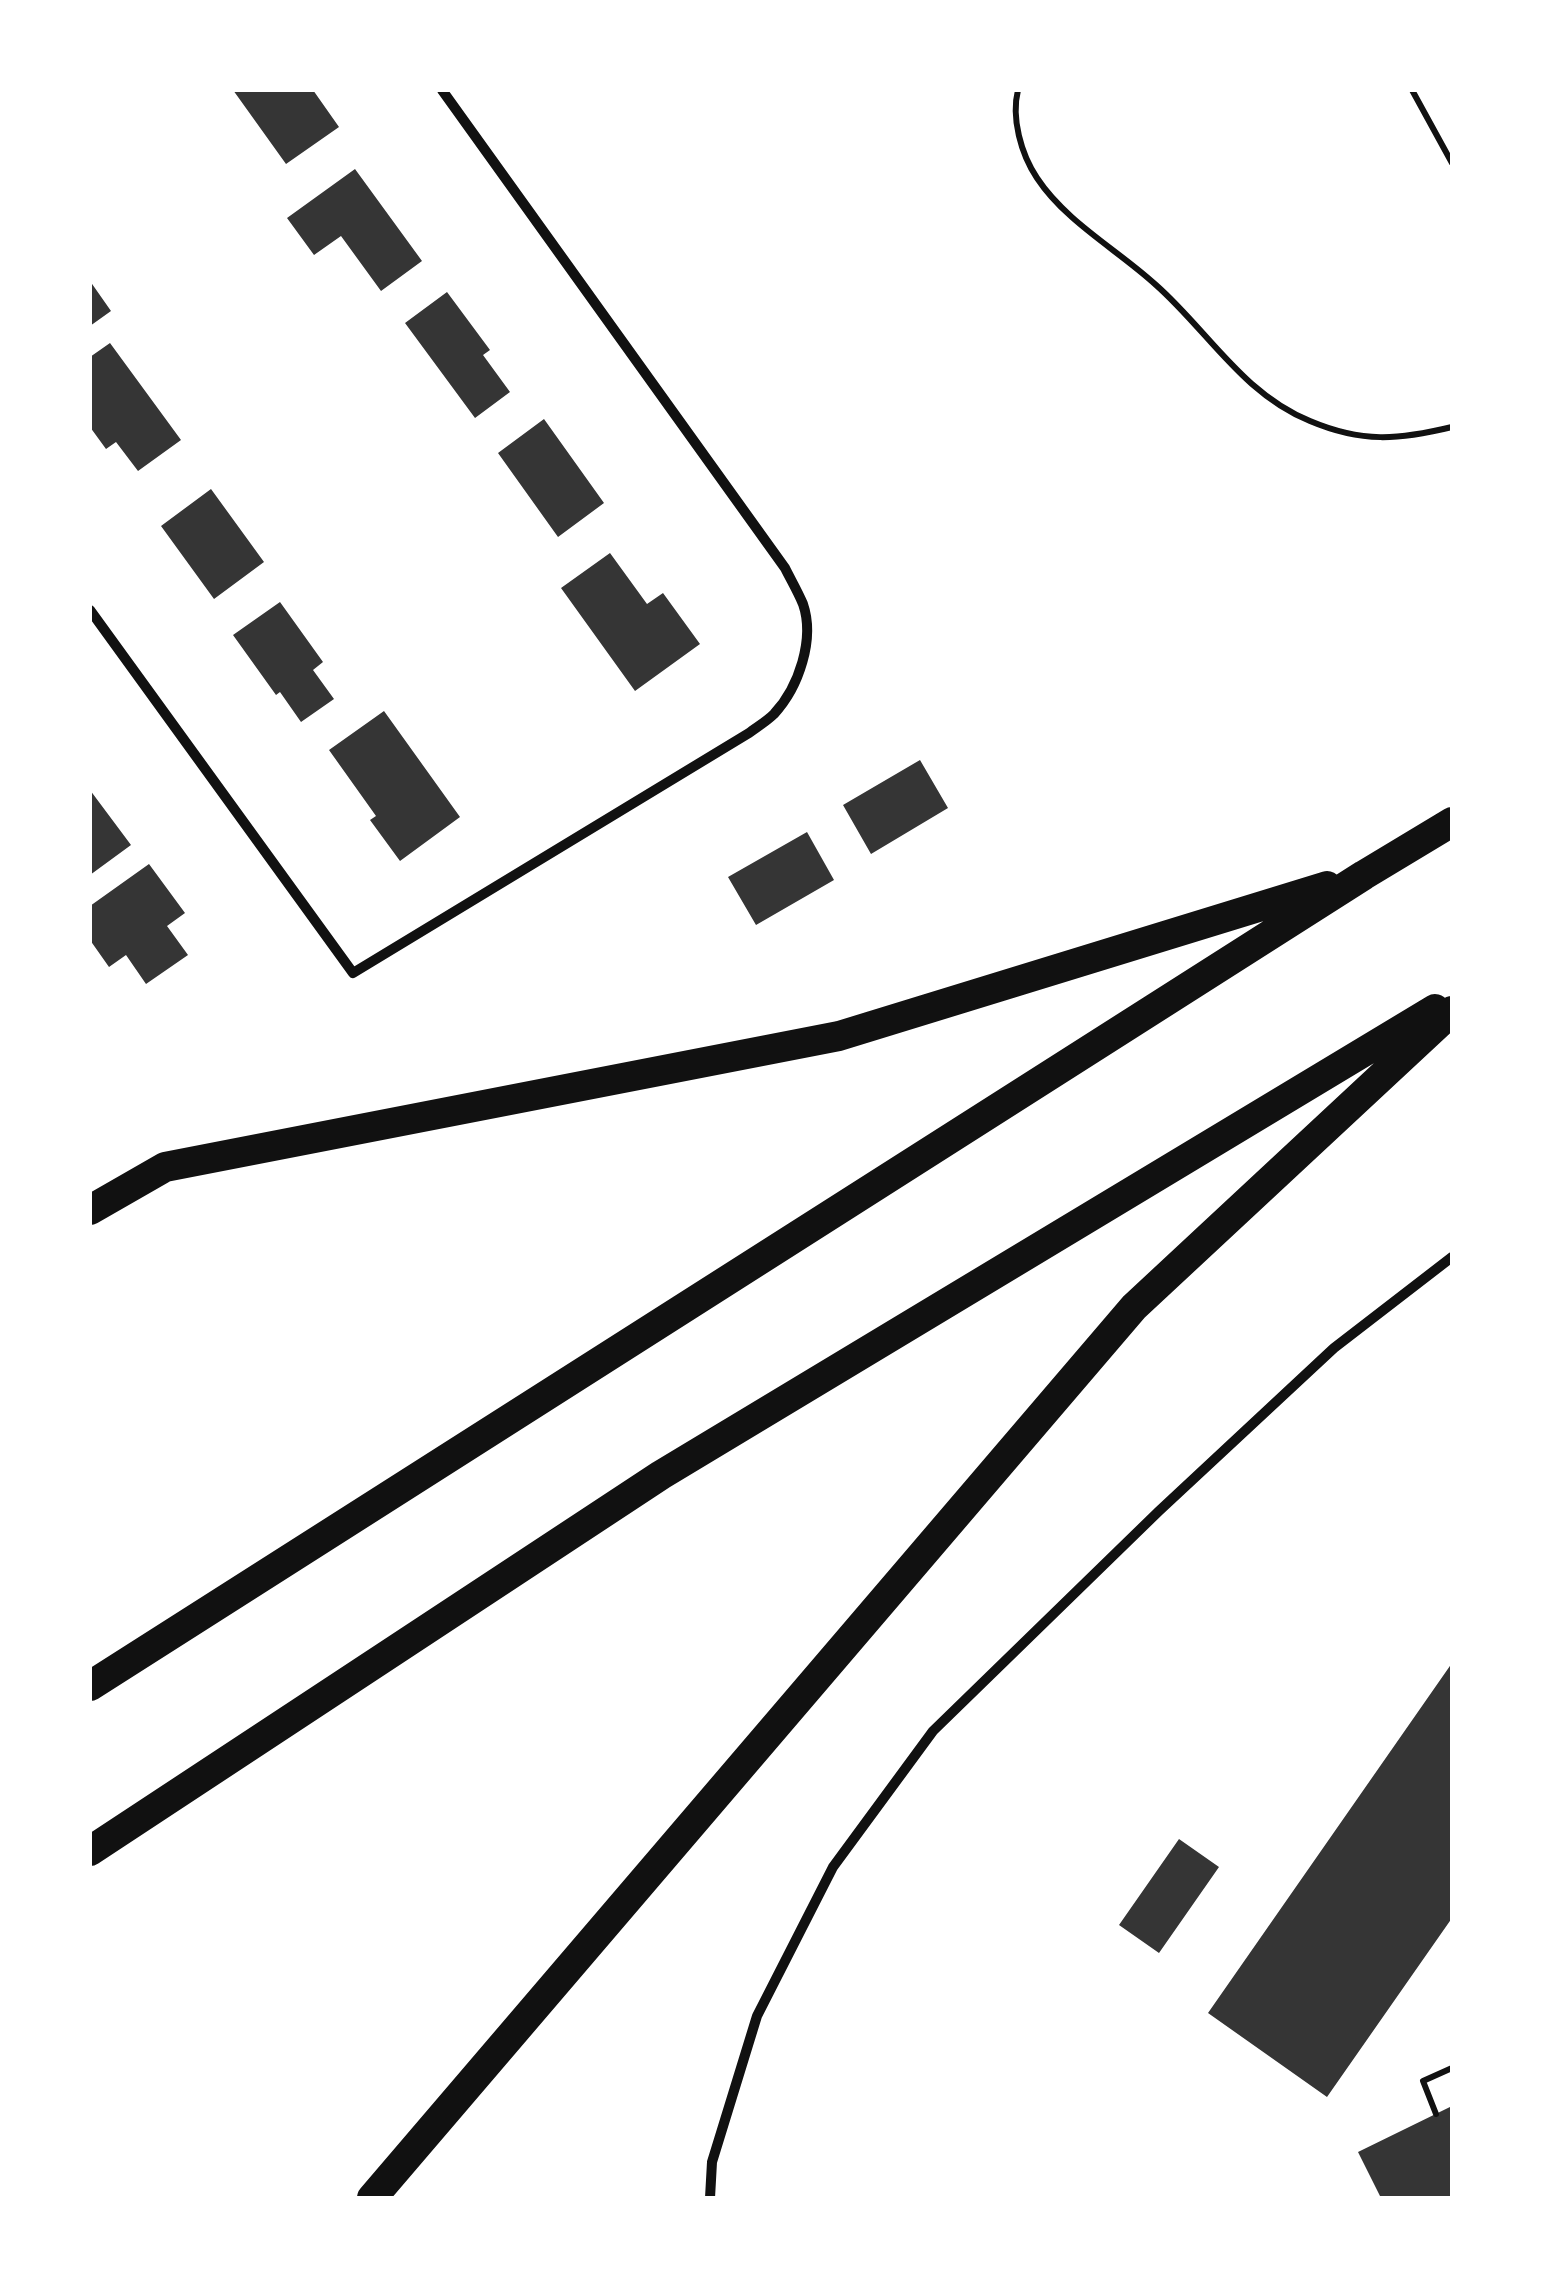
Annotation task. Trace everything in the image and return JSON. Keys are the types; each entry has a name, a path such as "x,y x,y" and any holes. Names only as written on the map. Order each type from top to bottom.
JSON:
{"highway":[{"path":"90,1686 1452,822"},
{"path":"90,1210 165,1167 839,1036 1364,875"},
{"path":"90,1851 661,1475 1452,999"},
{"path":"372,2198 1134,1307 1452,1010"}],"street":[{"path":"90,610 353,973 749,733 772,716 789,695 807,642 804,606 785,568 442,90"},
{"path":"710,2198 712,2162 757,2016 832,1867 933,1730 1334,1348 1452,1257"}],"path":[{"path":"1018,90 1016,123 1023,150 1047,192 1156,284 1196,323 1226,361 1271,400 1306,420 1341,433 1410,437 1452,427"},
{"path":"1412,90 1452,163"},
{"path":"1436,2114 1422,2081 1452,2068"}],"building":[{"path":"233,90 313,90 339,127 286,164"},
{"path":"355,169 422,261 381,291 341,236 314,255 287,218"},
{"path":"90,281 111,311 90,326"},
{"path":"447,292 490,350 483,355 510,392 475,418 405,323"},
{"path":"110,343 181,440 138,471 116,442 106,449 90,427 90,357"},
{"path":"544,419 604,503 558,537 498,453"},
{"path":"211,489 264,562 214,599 161,526"},
{"path":"610,553 647,604 663,593 700,644 635,691 561,588"},
{"path":"280,602 323,662 313,670 334,699 301,722 280,692 276,695 233,635"},
{"path":"384,711 460,817 400,861 370,820 376,816 329,750"},
{"path":"920,760 948,808 871,854 843,805"},
{"path":"90,790 131,845 90,875"},
{"path":"807,832 834,880 756,925 728,877"},
{"path":"149,864 185,913 167,926 188,955 146,984 126,955 109,967 90,940 90,906"},
{"path":"1452,1663 1452,1918 1327,2097 1208,2013"},
{"path":"1179,1839 1219,1867 1159,1953 1119,1925"},
{"path":"1452,2106 1452,2198 1381,2198 1358,2152"}]}
